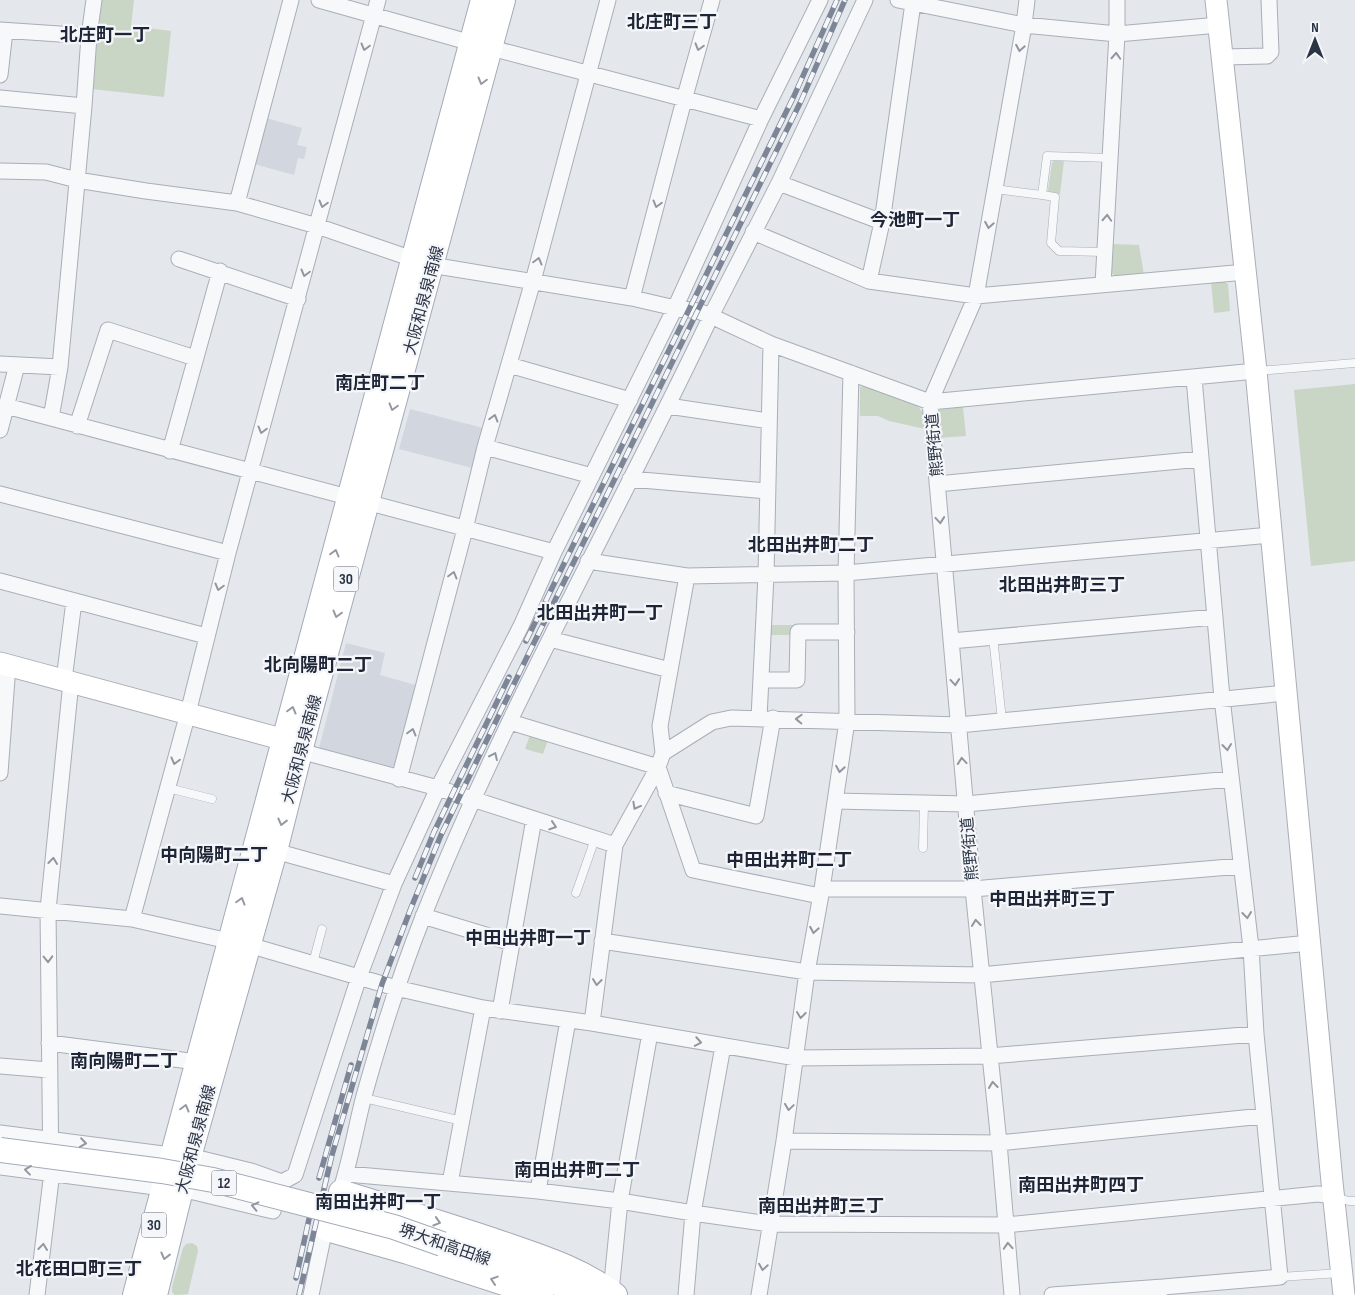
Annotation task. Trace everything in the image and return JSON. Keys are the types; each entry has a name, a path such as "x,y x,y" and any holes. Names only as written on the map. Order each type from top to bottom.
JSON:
{"main road":[{"name":"大阪和泉泉南線","path":"481,45 483,0"},
{"name":"大阪和泉泉南線","path":"155,1295 172,1189 180,1156 293,745 481,45 503,0"},
{"name":"大阪和泉泉南線","path":"180,1156 197,1062 239,943 275,851 293,745"},
{"name":"堺大和高田線","path":"0,1150 162,1171 213,1180 394,1226 442,1244 606,1294"},
{"path":"344,1183 460,1229 552,1260 590,1278 606,1294"},
{"name":"大阪和泉泉南線","path":"135,1295 172,1189"},
{"path":"328,1230 408,1252 541,1295"}],"street":[{"path":"51,418 60,367 78,180 89,36 94,0"},
{"path":"237,203 291,0"},
{"path":"319,0 684,100 761,119"},
{"path":"132,919 188,714 228,553 378,0"},
{"path":"399,779 466,529 485,447 533,281 608,0"},
{"path":"632,298 712,0"},
{"path":"0,1167 172,1189 273,1210 282,1182 295,1175 359,976 394,884 438,788 521,626 554,552 675,308 761,119 820,0"},
{"path":"311,1295 323,1238 328,1230 344,1183 364,1098 396,988 423,916 510,722 588,561 779,183 864,0"},
{"path":"898,0 914,3 953,5 1024,25 1117,34 1219,25"},
{"path":"930,402 976,296 1027,0"},
{"path":"1103,284 1117,34 1117,0"},
{"path":"1216,0 1256,371 1333,1196 1344,1295"},
{"path":"1223,57 1267,56 1271,52 1269,0"},
{"path":"869,281 882,222 914,3"},
{"path":"0,75 2,31 89,36"},
{"path":"0,98 84,106"},
{"path":"0,171 46,172 78,180 237,203 317,226 423,262 632,298 675,308 698,310 771,344 930,402 1256,371"},
{"path":"779,183 882,222"},
{"path":"753,232 869,281 976,296 1246,272"},
{"path":"179,259 220,271 298,299"},
{"path":"170,451 220,271"},
{"path":"78,426 108,330 195,358"},
{"path":"666,792 756,816 766,718 761,680 766,575 771,344"},
{"path":"0,364 60,367"},
{"path":"0,430 18,365"},
{"path":"509,365 630,400"},
{"path":"759,1295 784,1141 807,972 847,721 846,573 851,373"},
{"path":"1052,1295 1160,1291 1280,1278 1263,1116 1251,948 1222,698 1194,378"},
{"name":"熊野街道","path":"930,402 972,889 999,1143 1012,1295"},
{"path":"6,406 554,552"},
{"path":"668,406 769,421"},
{"path":"485,447 592,476"},
{"path":"937,484 1201,459"},
{"path":"630,479 768,491"},
{"path":"0,494 228,553"},
{"path":"588,561 687,576 846,573 1271,535"},
{"path":"687,576 660,726 661,760 666,792 693,870 821,892 972,889 1241,866"},
{"path":"0,581 206,636"},
{"path":"37,1295 51,1173 48,910 74,601"},
{"path":"951,640 1215,617"},
{"path":"761,680 797,680 798,632 847,632"},
{"path":"550,639 670,670"},
{"path":"0,772 4,664 188,714 399,779 438,788 614,845"},
{"path":"592,1023 614,845 661,760 712,722 731,718 766,718 959,725 1286,693"},
{"path":"510,722 661,760"},
{"path":"835,801 966,804 1231,779"},
{"path":"500,1012 534,819"},
{"path":"275,851 394,884"},
{"path":"0,906 132,919 239,943 396,988 500,1012 592,1023 796,1058 990,1056 1256,1034"},
{"path":"423,916 512,943"},
{"path":"602,940 807,972 981,975 1310,942"},
{"path":"450,1183 483,1008"},
{"path":"538,1190 568,1020"},
{"path":"606,1294 620,1201 650,1033"},
{"path":"49,1043 197,1062"},
{"path":"686,1295 693,1214 723,1046"},
{"path":"0,1066 49,1070"},
{"path":"784,1141 999,1143 1263,1116"},
{"path":"0,1133 180,1156 251,1171 282,1182"},
{"path":"344,1183 450,1183 538,1190 770,1224 1006,1224 1318,1194 1333,1196"}],"lane":[{"path":"1042,195 1047,156 1110,158"},
{"path":"995,189 1054,197 1051,243 1059,251 1105,252"},
{"path":"1256,371 1355,363"},
{"path":"993,637 1002,720"},
{"path":"168,788 212,799"},
{"path":"923,848 924,803"},
{"path":"576,893 595,839"},
{"path":"313,964 322,930"},
{"path":"364,1098 462,1121"},
{"path":"1333,1196 1355,1201"},
{"path":"1280,1278 1342,1273"}],"shaded area":[{"path":"266,118 302,128 297,145 307,147 304,159 298,158 294,175 254,164"},
{"path":"410,409 487,429 476,469 399,449"},
{"path":"346,643 385,653 380,675 419,686 398,764 392,767 319,748"}],"green space":[{"path":"102,0 134,0 131,26 171,31 164,97 92,89"},
{"path":"1054,161 1064,161 1060,194 1049,192 1048,190 1052,163"},
{"path":"1112,244 1139,245 1144,275 1117,278 1112,273"},
{"path":"1222,280 1228,284 1230,311 1214,313 1211,281"},
{"path":"1355,384 1355,561 1311,566 1294,390"},
{"path":"865,386 917,405 923,413 925,429 889,421 878,416 860,416 860,387"},
{"path":"963,407 966,436 937,438 935,415 940,409"},
{"path":"767,625 793,625 793,635 767,635"},
{"path":"530,735 548,740 543,754 525,749"},
{"path":"192,1243 197,1246 198,1251 188,1294 175,1295 172,1292 172,1287 183,1248 186,1244"}],"railway":[{"path":"526,641 794,96 837,0"},
{"path":"299,1295 332,1155 382,984 441,835 801,101 845,0"},
{"path":"415,878 434,832 509,677"},
{"path":"319,1178 351,1065"},
{"path":"296,1278 311,1210"}],"district":[{"name":"北庄町三丁","path":"672,22"},
{"name":"北庄町一丁","path":"105,35"},
{"name":"今池町一丁","path":"915,220"},
{"name":"南庄町二丁","path":"380,383"},
{"name":"北田出井町二丁","path":"811,545"},
{"name":"北田出井町三丁","path":"1062,585"},
{"name":"北田出井町一丁","path":"600,613"},
{"name":"北向陽町二丁","path":"318,665"},
{"name":"中向陽町二丁","path":"214,855"},
{"name":"中田出井町二丁","path":"789,860"},
{"name":"中田出井町三丁","path":"1052,899"},
{"name":"中田出井町一丁","path":"528,938"},
{"name":"南向陽町二丁","path":"124,1061"},
{"name":"南田出井町二丁","path":"577,1170"},
{"name":"南田出井町四丁","path":"1081,1185"},
{"name":"南田出井町一丁","path":"378,1202"},
{"name":"南田出井町三丁","path":"821,1206"},
{"name":"北花田口町三丁","path":"79,1269"}]}
